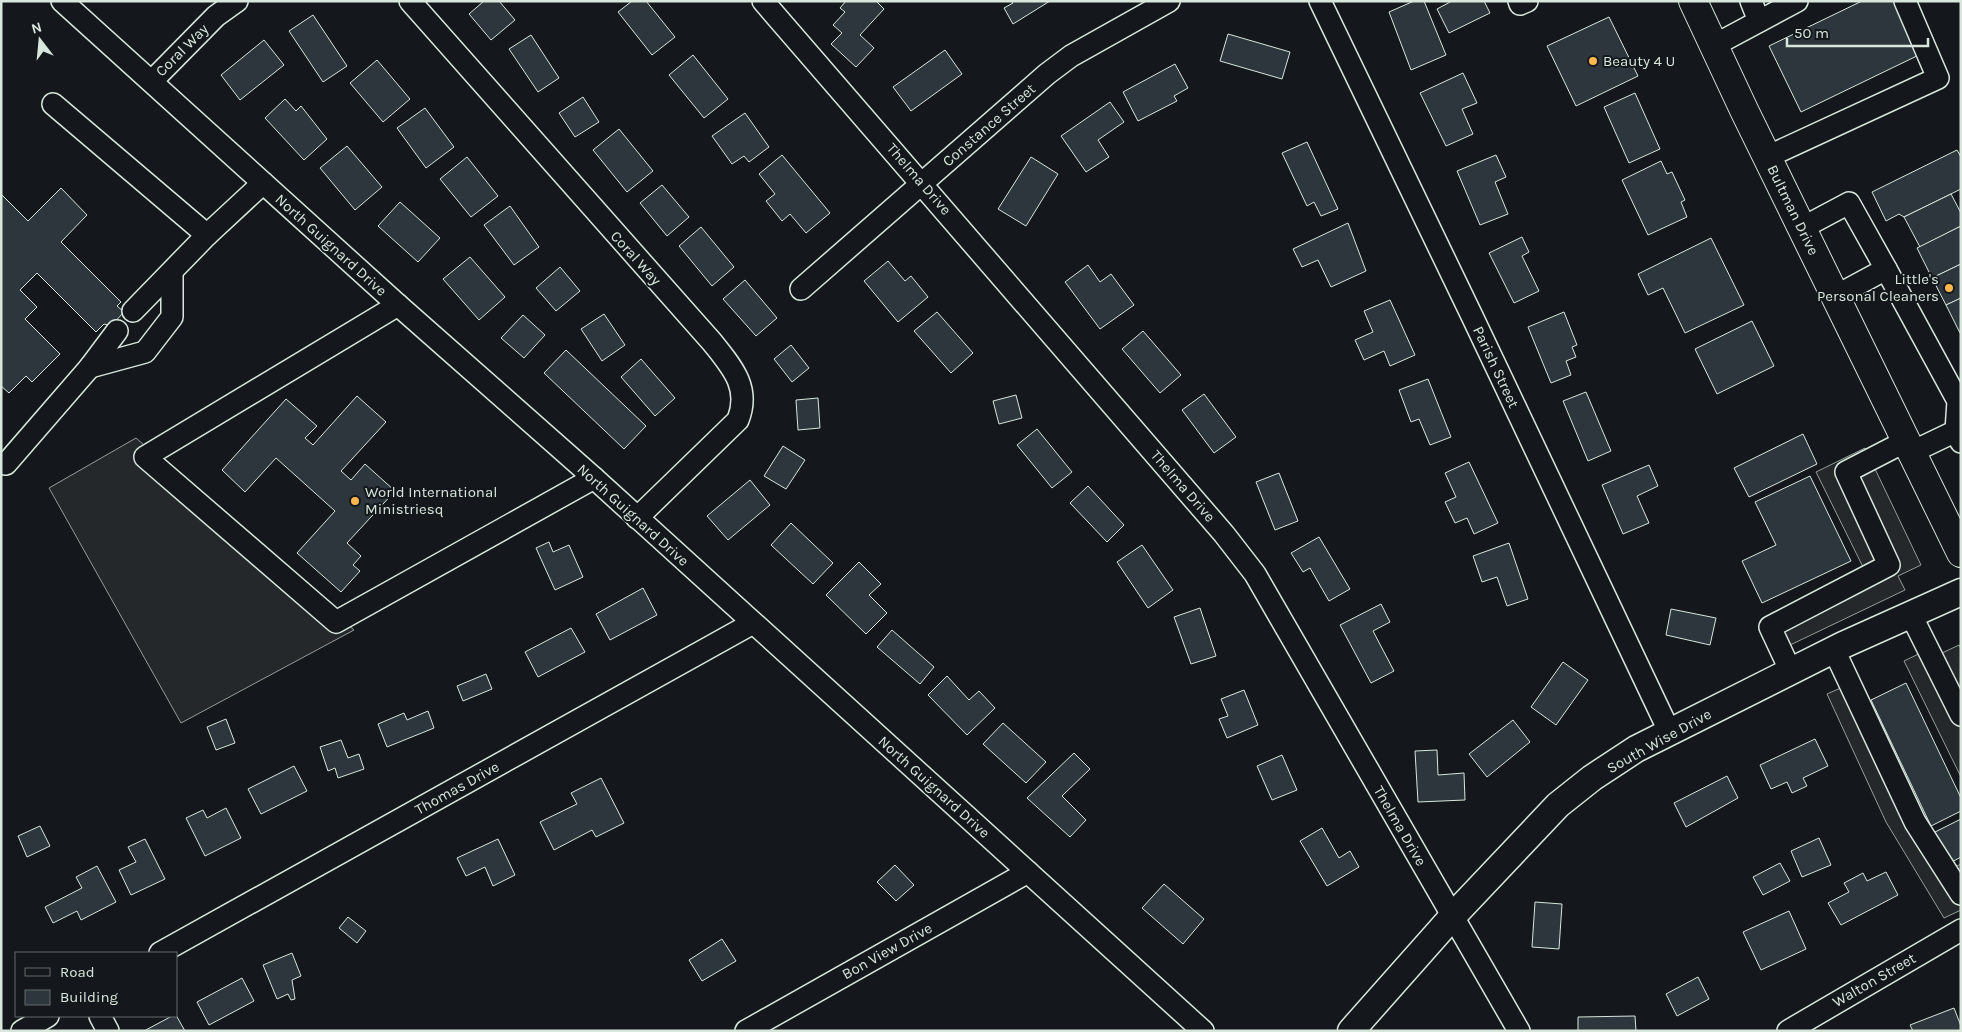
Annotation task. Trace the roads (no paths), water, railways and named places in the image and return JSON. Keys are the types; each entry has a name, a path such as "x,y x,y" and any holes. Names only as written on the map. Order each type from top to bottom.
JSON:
{"highway":[{"name":"Bultman Drive","path":"1693,1 1713,46 1909,447 1958,541"}],"main road":[{"name":"South Wise Drive","path":"1351,1031 1452,917 1558,806 1592,778 1636,750 1834,650 1961,592"}],"street":[{"name":"North Guignard Drive","path":"62,1 398,305 594,478 1203,1031"},
{"name":"Coral Way","path":"152,81 216,16 237,1"},
{"name":"Coral Way","path":"410,1 712,342 738,378 743,407 738,420 637,518"},
{"name":"Thelma Drive","path":"763,1 1224,534 1255,574 1519,1031"},
{"name":"Constance Street","path":"801,289 989,123 1071,56 1168,1"},
{"name":"Parish Street","path":"1320,1 1477,324 1670,733"},
{"path":"1519,1 1520,4 1527,1"},
{"path":"1713,46 1755,11 1797,1"},
{"path":"1767,157 1938,78 1905,1"},
{"path":"53,104 207,235"},
{"path":"133,311 207,235 263,182"},
{"path":"1791,672 1770,627 1889,565 1846,472 1909,447 1958,436 1959,400 1849,203 1802,228"},
{"path":"1836,296 1886,269"},
{"path":"90,367 144,352 172,317 172,272"},
{"path":"398,305 145,457 336,622 594,478"},
{"path":"6,464 90,367 117,331"},
{"path":"1911,615 1961,716"},
{"name":"Thomas Drive","path":"162,952 753,623"},
{"path":"1834,650 1915,822 1958,882"},
{"name":"Bon View Drive","path":"746,1031 1028,872"},
{"name":"Walton Street","path":"1788,1031 1961,930"},
{"path":"22,1031 46,1017"},
{"path":"101,1017 108,1031"}],"place":[{"name":"Beauty 4 U","path":"1593,61"},
{"name":"Little's Personal Cleaners","path":"1949,288"},
{"name":"World International Ministriesq","path":"355,501"}]}
